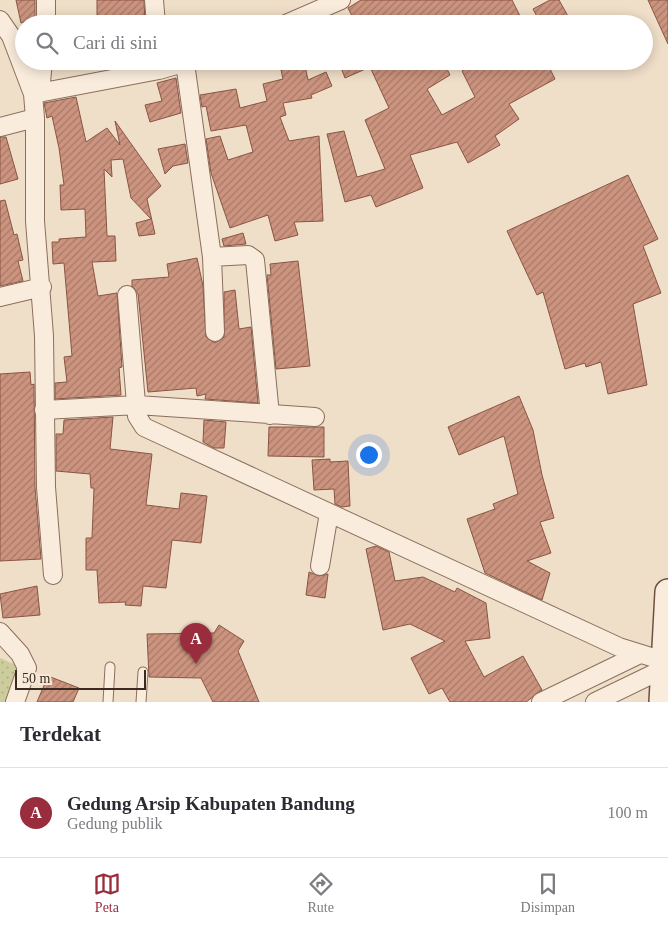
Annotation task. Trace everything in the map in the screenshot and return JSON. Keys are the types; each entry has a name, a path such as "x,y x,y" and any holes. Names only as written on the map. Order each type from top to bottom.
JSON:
{"main road":[{"path":"662,702 668,592"}],"street":[{"path":"46,0 46,15"},
{"path":"154,0 155,15"},
{"path":"307,15 341,0"},
{"path":"0,20 15,45"},
{"path":"26,70 37,94"},
{"path":"41,70 35,118 35,221 42,287 47,518 53,575"},
{"path":"37,94 142,70"},
{"path":"188,70 212,257 215,332"},
{"path":"0,127 35,118"},
{"path":"212,257 248,255 255,260 270,415"},
{"path":"0,297 42,287"},
{"path":"127,295 138,420 144,427 663,666 653,674 595,702"},
{"path":"44,410 137,405 315,417"},
{"path":"320,566 329,513"},
{"path":"0,632 20,654 27,668 15,702"},
{"path":"541,702 638,655"}],"lane":[{"path":"108,702 110,667"},
{"path":"141,702 143,672"}],"green space":[{"path":"0,658 20,667 6,702 0,702"}],"building":[{"path":"16,0 35,0 35,15 19,15"},
{"path":"97,0 144,0 145,15 97,15"},
{"path":"361,0 512,0 520,15 352,15 348,8"},
{"path":"550,0 559,0 567,15 536,15 533,9"},
{"path":"648,0 668,0 668,44"},
{"path":"281,70 306,70 308,80 326,72 332,86 311,95 312,98 283,103 286,115 280,117 289,141 319,136 323,221 294,222 298,235 275,241 268,215 230,228 211,173 206,139 220,136 228,160 253,152 246,125 211,131 206,106 202,107 200,95 236,89 240,108 267,101 263,84 283,79"},
{"path":"342,70 363,70 345,78"},
{"path":"371,70 448,70 450,75 427,89 442,115 475,97 462,71 464,70 550,70 555,79 509,104 519,119 495,136 500,145 468,163 457,142 410,155 423,188 376,207 371,195 345,202 327,134 344,131 357,177 385,169 365,120 389,108"},
{"path":"176,78 181,113 150,122 145,105 162,101 157,83"},
{"path":"76,97 86,142 107,128 120,145 115,121 161,186 147,199 155,234 139,236 136,223 151,219 131,198 123,159 111,160 112,177 104,169 107,236 115,236 116,261 92,262 98,296 117,293 122,367 119,368 121,395 55,399 55,383 67,382 64,357 72,356 64,263 53,264 52,242 59,242 59,239 86,237 85,209 61,210 60,185 64,185 59,148 52,116 47,118 44,103"},
{"path":"0,137 6,137 18,179 0,184"},
{"path":"185,144 188,163 173,166 165,174 158,149"},
{"path":"628,175 658,239 643,246 661,293 633,304 647,385 608,394 601,362 586,367 585,363 565,369 543,292 537,295 507,231"},
{"path":"5,200 14,235 17,234 23,260 18,261 23,281 0,286 0,201"},
{"path":"243,233 246,244 224,246 222,239"},
{"path":"197,258 203,286 206,337 215,343 224,337 224,292 235,290 239,329 251,327 258,403 205,399 206,394 197,396 196,388 148,392 138,294 132,286 132,280 169,277 167,264"},
{"path":"298,261 310,366 276,369 267,275 271,275 270,264"},
{"path":"30,372 31,385 34,384 35,487 41,559 0,561 0,374"},
{"path":"519,396 533,430 542,475 554,518 540,522 551,553 527,561 550,573 542,600 485,573 467,519 495,509 493,504 518,494 504,436 459,455 448,427"},
{"path":"113,417 110,449 152,454 146,505 179,509 181,493 207,496 201,543 172,540 166,588 143,586 141,606 125,605 126,602 99,603 97,570 86,570 86,538 92,538 94,488 91,488 90,474 56,471 56,434 63,434 64,420"},
{"path":"204,420 226,422 224,448 214,448 203,442"},
{"path":"269,427 324,427 324,457 268,456"},
{"path":"330,459 330,462 348,461 350,506 342,507 335,504 334,489 314,490 312,460"},
{"path":"376,546 389,552 395,581 423,577 455,592 457,588 486,603 490,638 465,641 484,677 523,656 542,690 526,702 450,702 442,688 429,694 411,658 445,641 410,624 383,630 366,549"},
{"path":"309,572 319,576 328,574 325,598 306,595"},
{"path":"37,586 40,615 3,618 0,594"},
{"path":"219,625 244,641 238,651 259,702 213,702 201,678 149,677 147,634 214,633"},
{"path":"48,676 79,688 73,702 37,702"}],"place":[{"name":"Gedung Arsip Kabupaten Bandung","path":"196,664"}]}
